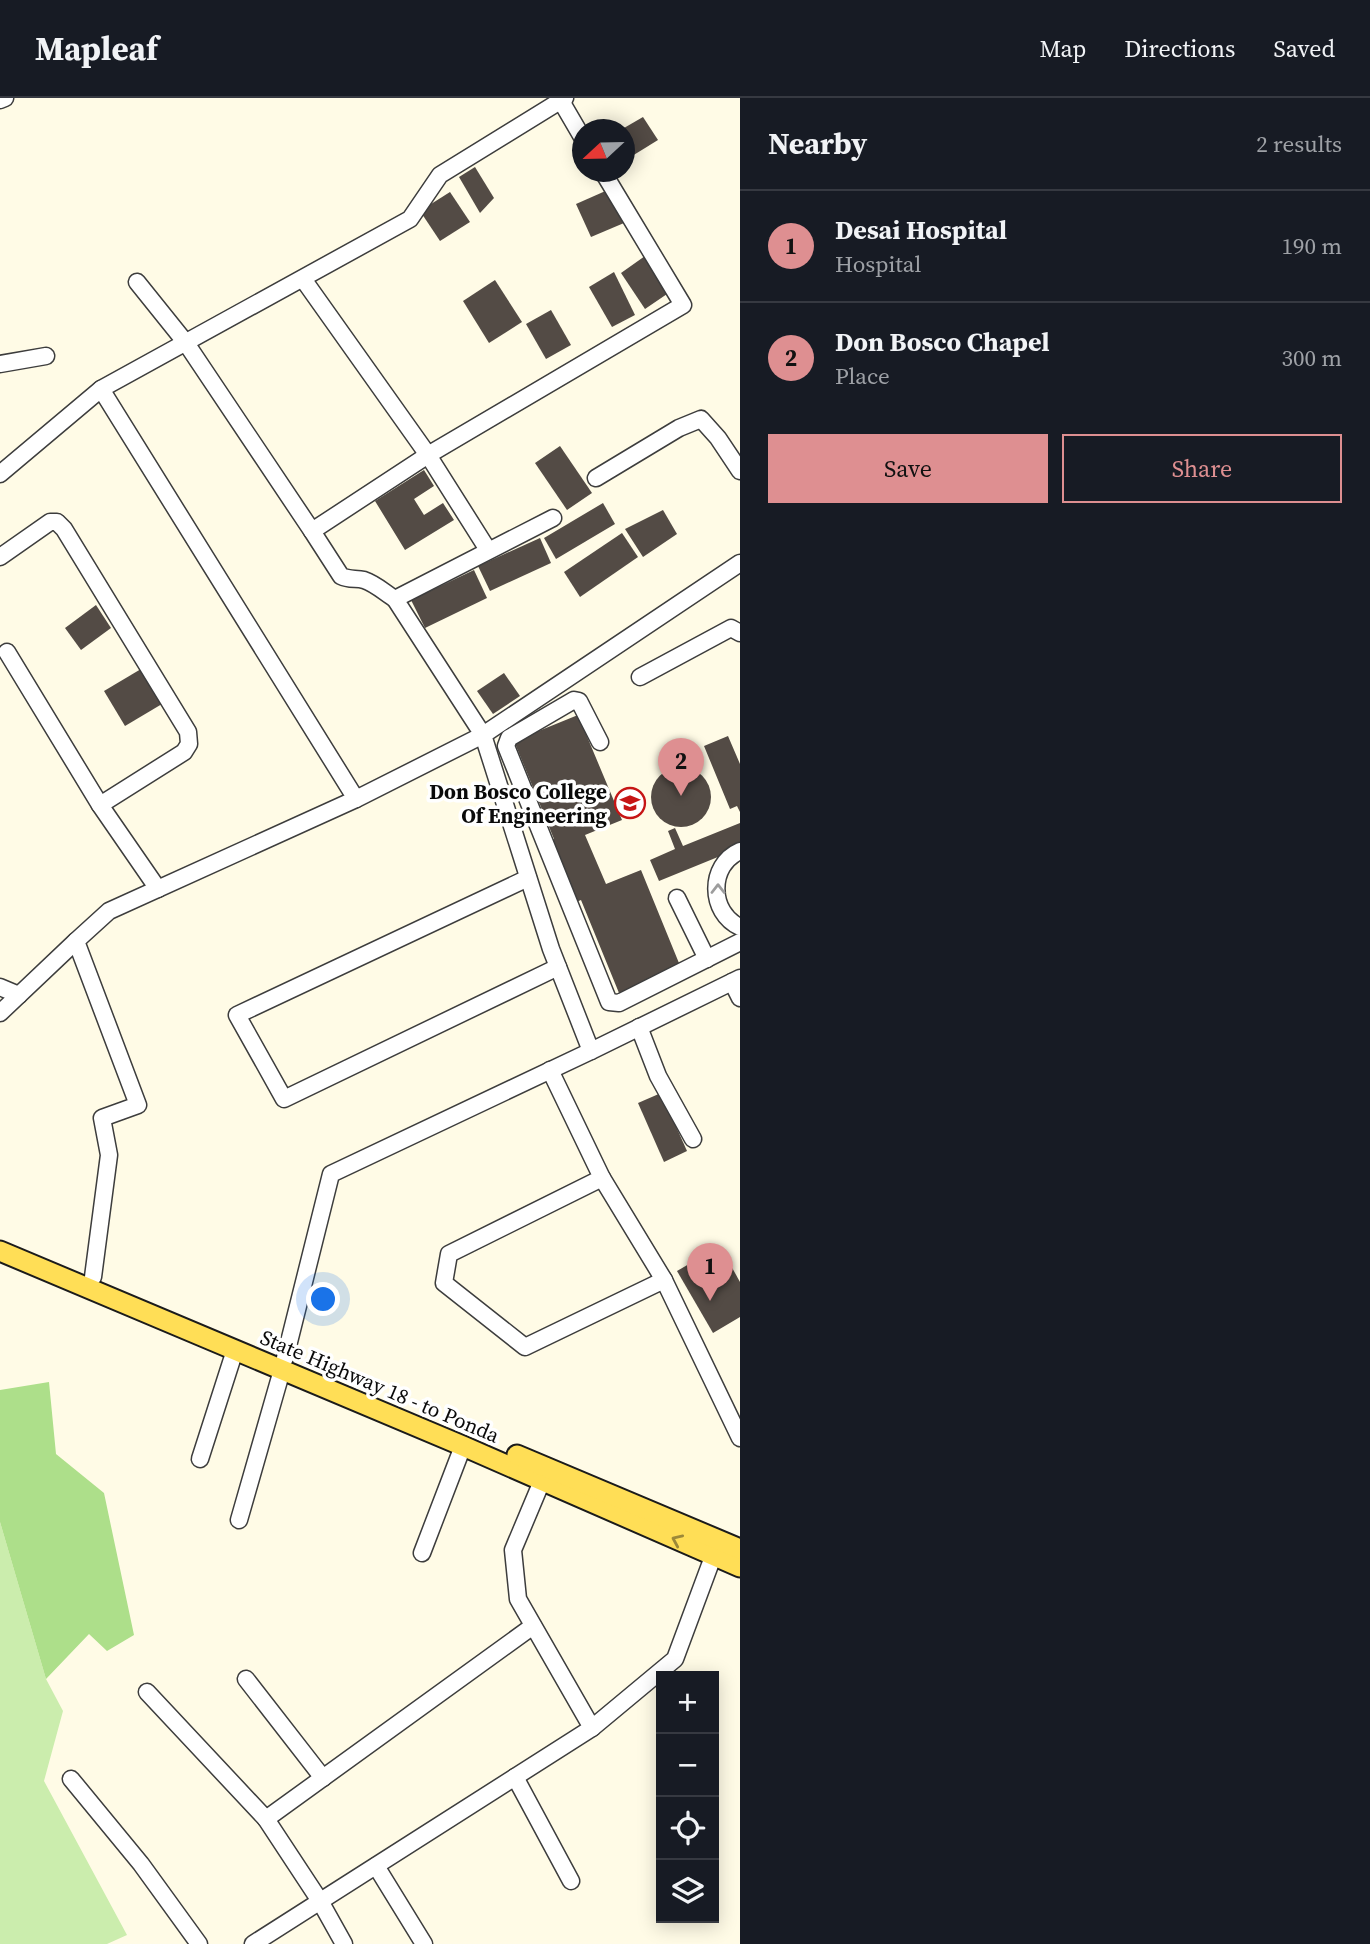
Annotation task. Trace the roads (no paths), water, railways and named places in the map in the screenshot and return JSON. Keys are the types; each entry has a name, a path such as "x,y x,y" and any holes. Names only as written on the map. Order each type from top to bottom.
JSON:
{"main road":[{"name":"State Highway 18 - to Ponda","path":"0,1237 93,1276 542,1481 716,1548 740,1549"},
{"name":"State Highway 18 - to Ponda","path":"0,1251 235,1350 284,1364 716,1548 740,1567"}],"street":[{"path":"0,474 101,389 410,219 440,175 563,99 574,119"},
{"path":"312,531 428,455 682,305 609,182"},
{"path":"303,279 428,455 488,550"},
{"path":"137,282 186,343 341,576 373,584 395,600 483,735 558,967 591,1051"},
{"path":"0,364 46,356"},
{"path":"101,389 355,799"},
{"path":"596,478 678,428 701,419 718,438 740,471"},
{"path":"395,600 554,517"},
{"path":"0,557 51,522 57,522 64,529 188,732 190,744 184,752 100,805"},
{"path":"0,1013 109,911 355,799 483,735 740,563"},
{"path":"640,677 731,628 740,633"},
{"path":"2,650 100,805 158,889"},
{"path":"600,742 579,701 574,701 509,738 506,746 609,1002 620,1003 740,942"},
{"path":"740,851 724,863 715,889 718,903 725,915 740,927"},
{"path":"528,878 237,1015 284,1099 558,967"},
{"path":"677,898 707,959"},
{"path":"76,941 138,1105 102,1118 109,1156 93,1276"},
{"path":"239,1520 284,1364 331,1174 736,980 740,998"},
{"path":"0,987 19,995"},
{"path":"639,1027 658,1076 693,1139"},
{"path":"550,1070 602,1178 664,1280 740,1438"},
{"path":"602,1178 449,1254 444,1283 525,1346 664,1280"},
{"path":"200,1459 235,1350"},
{"path":"422,1553 463,1446"},
{"path":"542,1481 513,1550 518,1600 592,1728"},
{"path":"253,1944 592,1728 674,1659 716,1548"},
{"path":"266,1819 533,1626"},
{"path":"246,1679 323,1778"},
{"path":"147,1692 266,1819 320,1901 344,1944"},
{"path":"515,1777 571,1881"},
{"path":"71,1779 141,1864 199,1944"},
{"path":"376,1866 424,1944"}],"place":[{"name":"Don Bosco Chapel","path":"681,796"},
{"name":"Don Bosco College Of Engineering","path":"630,803"},
{"name":"Desai Hospital","path":"710,1301"}]}
